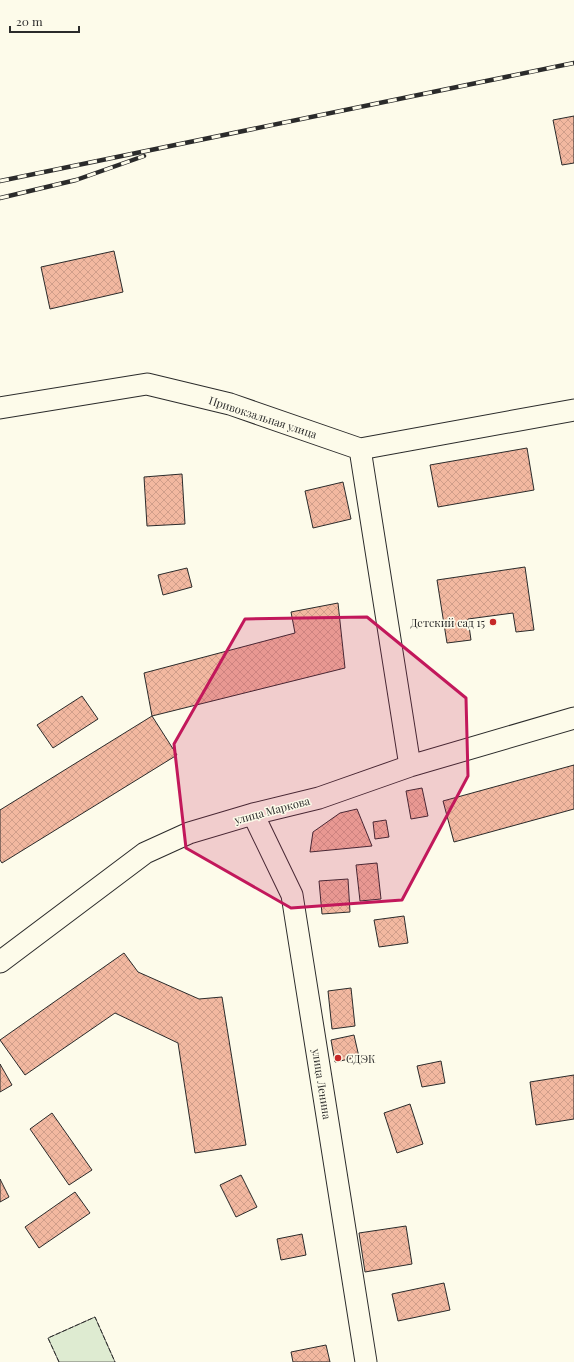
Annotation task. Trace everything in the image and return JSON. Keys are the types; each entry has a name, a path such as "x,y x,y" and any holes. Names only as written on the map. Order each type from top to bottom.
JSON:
{"street":[{"name":"Привокзальная улица","path":"0,408 147,384 230,404 360,449 574,410"},
{"path":"360,449 410,766"},
{"name":"улица Маркова","path":"0,962 145,853 189,833 253,814 319,798 410,766 574,718"},
{"name":"улица Ленина","path":"253,814 292,895 366,1362"}],"highlighted area":[{"path":"367,617 466,698 468,776 402,900 291,908 186,848 174,744 245,619"}],"green space":[{"path":"95,1317 115,1362 59,1362 48,1338"}],"building":[{"path":"574,116 574,163 562,165 553,120"},
{"path":"114,251 123,292 50,309 41,267"},
{"path":"527,448 534,490 438,507 430,465"},
{"path":"182,474 185,524 147,526 144,477"},
{"path":"343,482 351,519 313,528 305,491"},
{"path":"525,567 534,630 516,632 513,613 468,619 471,640 447,643 437,580"},
{"path":"187,568 192,587 163,595 158,575"},
{"path":"338,603 345,668 152,716 144,673 295,633 291,612"},
{"path":"82,696 98,719 53,748 37,725"},
{"path":"152,716 177,755 2,863 0,860 0,810"},
{"path":"574,765 574,809 454,842 443,801"},
{"path":"422,788 428,816 411,819 406,791"},
{"path":"357,809 372,846 310,852 313,832 340,813"},
{"path":"386,820 389,837 375,839 373,822"},
{"path":"377,863 381,899 360,901 356,865"},
{"path":"348,879 350,912 322,914 319,881"},
{"path":"404,916 408,943 379,947 374,920"},
{"path":"124,953 138,972 199,999 222,997 246,1145 195,1153 178,1043 115,1013 25,1075 0,1040"},
{"path":"351,988 355,1026 332,1029 328,991"},
{"path":"354,1035 359,1057 335,1062 331,1040"},
{"path":"441,1061 445,1083 422,1087 417,1066"},
{"path":"0,1064 12,1085 0,1092"},
{"path":"574,1075 574,1119 536,1125 530,1082"},
{"path":"410,1104 423,1144 397,1153 384,1113"},
{"path":"52,1113 92,1170 69,1185 30,1129"},
{"path":"241,1175 257,1207 236,1217 220,1185"},
{"path":"0,1179 9,1197 0,1202"},
{"path":"75,1192 90,1213 39,1248 25,1227"},
{"path":"406,1226 412,1264 365,1272 359,1233"},
{"path":"302,1234 306,1255 281,1260 277,1239"},
{"path":"444,1283 450,1310 398,1321 392,1294"},
{"path":"326,1345 330,1362 293,1362 291,1352"}],"railway":[{"path":"0,181 574,63"},
{"path":"0,198 76,180 144,156"}],"fence":[{"path":"59,1362 48,1338 95,1317 115,1362"}],"place":[{"name":"Детский сад 15","path":"493,622"},
{"name":"СДЭК","path":"338,1058"}]}
